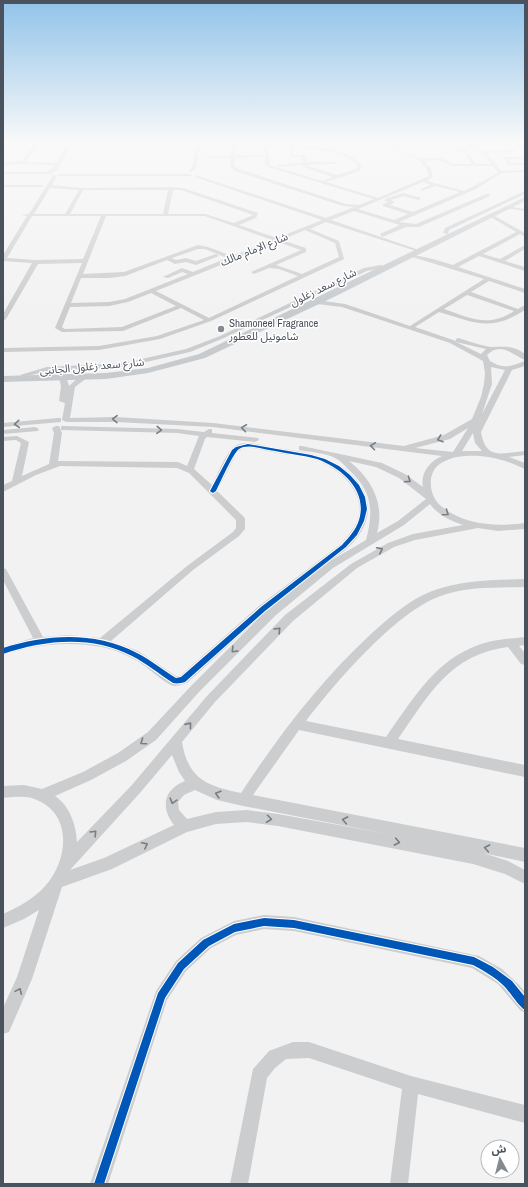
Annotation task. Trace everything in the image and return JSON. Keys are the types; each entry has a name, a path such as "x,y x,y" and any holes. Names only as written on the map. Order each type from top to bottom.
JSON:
{"main road":[{"name":"شارع سعد زغلول","path":"415,251 446,233 520,197"},
{"name":"شارع سعد زغلول","path":"3,379 63,378 127,374 187,361 218,350 384,266 491,215 507,204 517,203 525,199"},
{"name":"شارع سعد زغلول","path":"3,375 87,373 126,370 199,353 316,302 384,266"}],"street":[{"path":"10,236 35,197"},
{"path":"41,197 3,259 36,262 85,261"},
{"path":"67,215 77,197"},
{"path":"165,215 169,197"},
{"path":"208,197 256,214 254,217 234,224"},
{"path":"266,197 400,243"},
{"path":"322,197 360,206"},
{"path":"373,197 378,199"},
{"name":"شارع الإمام مالك","path":"67,305 115,304 152,291 382,197"},
{"path":"394,197 387,200 392,202 385,205 413,214"},
{"path":"414,197 419,199"},
{"path":"394,222 451,197"},
{"path":"346,204 352,209 394,222 405,225 420,225 483,197"},
{"path":"446,233 447,229 507,204 517,197"},
{"path":"501,198 507,204 525,209"},
{"path":"517,203 525,209"},
{"path":"23,215 165,215 201,211 304,250 279,265 270,266 254,272"},
{"path":"173,212 201,211 230,218"},
{"path":"104,215 58,328 64,331 123,329 181,306"},
{"path":"491,215 523,234"},
{"path":"330,219 382,235 431,260 525,291"},
{"path":"382,235 405,225"},
{"path":"3,350 89,349 120,346 163,337 209,320 304,277 342,257 337,242 306,229"},
{"path":"454,267 523,234"},
{"path":"79,276 120,275 201,247 232,258"},
{"path":"500,261 525,247"},
{"path":"479,254 525,269"},
{"path":"167,258 175,262 186,260 196,263 216,256"},
{"path":"3,319 36,262"},
{"path":"279,265 304,277"},
{"name":"شارع سعد زغلول الجانبى","path":"24,375 47,369 124,365 182,353 222,337 366,269 384,266"},
{"path":"166,277 182,270 193,274"},
{"path":"413,326 488,279"},
{"path":"152,291 209,320"},
{"path":"466,292 522,309"},
{"path":"333,294 346,303 456,340 493,349 511,349 525,345"},
{"path":"316,302 343,305 452,342 497,367 509,369"},
{"path":"439,310 478,321 491,322 501,321 522,309"},
{"path":"454,455 468,437 490,383 490,372 485,353 493,349"},
{"path":"489,454 479,443 477,432 509,369 524,361 511,349"},
{"path":"53,464 69,386 84,377"},
{"path":"63,378 69,386"},
{"path":"3,432 61,425 146,420 205,423 454,455"},
{"path":"395,448 441,439 457,432 475,421"},
{"path":"190,469 201,435 210,428 205,423"},
{"path":"201,435 197,427 205,423"},
{"path":"3,425 61,425 143,429 277,443 336,454 366,461 391,470 430,497 444,512 475,526 498,529 523,527"},
{"path":"3,440 17,438 25,442 16,482"},
{"path":"3,651 40,641 69,640 101,643 133,654 175,681 183,680 263,609 344,546 353,537 364,518 363,498 352,480 344,472 322,460 293,453 248,445 240,447 234,451 213,490"},
{"path":"430,497 426,485 427,475 432,466 454,455 471,452 489,454 499,456 525,466"},
{"path":"499,456 525,453"},
{"path":"336,454 351,466 363,479 372,493 376,508 376,524 371,540"},
{"path":"3,489 53,464 70,462 178,465 190,469 241,519 240,529 190,568 101,643"},
{"path":"43,794 87,776 122,758 152,736 195,689 272,612 330,566 401,523 430,497"},
{"path":"67,862 135,790 211,699 289,618 354,566 391,545 413,537 475,526"},
{"path":"3,571 40,641"},
{"path":"243,800 268,760 331,680 367,644 418,603 445,591 471,585 525,583"},
{"path":"389,742 444,668 473,650 510,642 525,641"},
{"path":"510,642 525,661"},
{"path":"296,724 525,770"},
{"path":"176,742 177,757 184,772 195,784 217,794 525,855"},
{"path":"185,826 176,820 171,812 172,801 176,792 185,786 195,784"},
{"path":"3,1026 24,979 56,883 67,862 71,844 70,828 64,814 55,803 43,794 25,790 7,789"},
{"path":"3,921 20,915 39,902 56,883 107,864 185,826 216,818 247,816 278,820 473,857 508,868 525,877"},
{"path":"99,1184 161,996 186,961 206,943 234,928 264,922 294,924 474,962 495,971 513,987 525,1005"},
{"path":"239,1184 259,1075 269,1061 281,1052 295,1048 309,1050 411,1084 525,1114"},
{"path":"399,1184 411,1084"}],"cycle path":[{"path":"3,651 35,642 69,639 86,640 119,647 139,657 175,681 183,680 263,609 344,546 355,534 362,521 364,509 362,497 357,486 349,476 323,460 311,456 248,445 234,451 213,491"},
{"path":"99,1184 161,996 181,966 206,943 234,928 264,922 294,924 474,961 503,979 514,990 525,1005"}],"place":[{"name":"Shamoneel Fragrance شامونيل للعطور","path":"221,329"}]}
